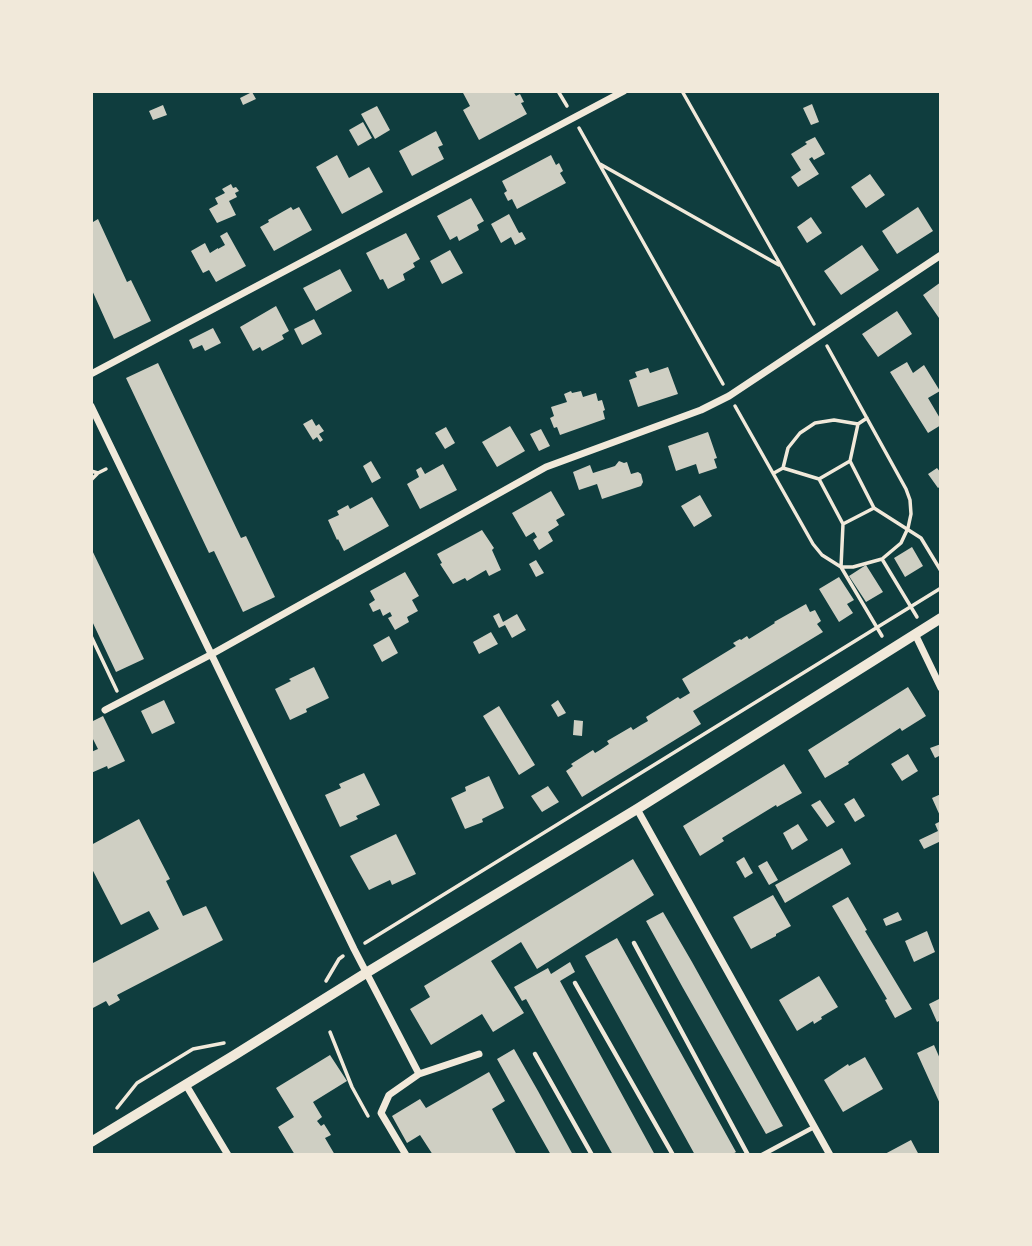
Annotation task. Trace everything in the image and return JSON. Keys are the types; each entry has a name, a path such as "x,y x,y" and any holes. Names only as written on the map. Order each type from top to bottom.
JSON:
{"street":[{"path":"91,374 624,91"},
{"path":"105,710 212,654 546,467 701,410 729,396 941,256"},
{"path":"91,406 354,950 419,1074"},
{"path":"91,1142 637,809 941,618"},
{"path":"919,632 941,688"},
{"path":"637,809 830,1155"},
{"path":"406,1155 382,1113 389,1096 419,1074 479,1054"},
{"path":"186,1085 228,1155"}],"lane":[{"path":"634,943 748,1155"},
{"path":"575,983 673,1155"},
{"path":"535,1054 592,1155"},
{"path":"762,1155 815,1126"}],"path":[{"path":"558,91 813,544 822,555 841,567 891,650"},
{"path":"682,91 821,335 910,500 911,514 901,543 882,559 853,567 841,567"},
{"path":"598,163 782,267"},
{"path":"783,468 788,448 800,433 815,423 834,420 858,424 867,418"},
{"path":"858,424 850,461 874,508 921,538 941,571"},
{"path":"819,479 850,461"},
{"path":"91,480 97,473 120,463"},
{"path":"774,473 783,468 819,479 843,524 841,567"},
{"path":"91,471 97,473"},
{"path":"843,524 874,508"},
{"path":"882,559 911,607 919,632"},
{"path":"325,982 339,959 941,588"},
{"path":"91,636 122,701"},
{"path":"330,1032 352,1087 370,1121"},
{"path":"115,1110 137,1083 194,1049 225,1043"}],"building":[{"path":"462,91 513,91 516,96 520,94 527,114 479,140 463,110 470,106"},
{"path":"252,92 256,99 243,105 240,98"},
{"path":"812,104 819,122 811,125 803,108"},
{"path":"163,105 167,115 153,120 149,111"},
{"path":"377,106 390,130 375,139 361,114"},
{"path":"363,122 372,138 358,146 349,130"},
{"path":"436,131 443,145 438,147 444,159 412,176 399,151"},
{"path":"815,137 825,154 814,160 812,157 809,159 819,174 798,187 791,177 801,170 791,154"},
{"path":"337,155 349,178 369,167 383,192 342,214 316,167"},
{"path":"551,155 556,165 559,163 563,171 560,173 566,183 517,209 512,199 508,201 502,181"},
{"path":"870,174 885,195 866,208 851,187"},
{"path":"231,184 239,191 235,193 237,197 229,201 236,215 217,223 209,209 218,204 215,198 225,193 222,189"},
{"path":"471,198 484,221 477,225 479,230 459,241 457,236 450,240 437,216"},
{"path":"291,207 293,210 299,207 312,230 274,251 260,227"},
{"path":"918,207 933,231 897,254 882,231"},
{"path":"509,214 519,233 522,232 526,239 515,245 511,237 501,243 491,224"},
{"path":"91,217 93,222 98,219 127,282 131,280 151,321 114,339 91,288"},
{"path":"811,217 822,233 807,243 797,227"},
{"path":"227,232 246,266 216,282 209,270 203,273 191,251 205,243 210,253 218,249 225,245 220,236"},
{"path":"406,233 420,259 413,263 415,267 403,274 405,280 388,289 383,279 380,280 366,253"},
{"path":"862,245 879,270 841,295 824,271"},
{"path":"450,250 463,273 442,284 430,261"},
{"path":"340,269 352,291 316,311 303,288"},
{"path":"941,282 941,317 939,318 923,295"},
{"path":"276,306 289,331 282,335 284,339 262,351 260,347 253,351 240,327"},
{"path":"897,311 912,334 878,357 862,334"},
{"path":"314,319 322,334 302,345 294,329"},
{"path":"213,328 221,343 205,351 202,345 193,349 189,340"},
{"path":"907,362 913,373 924,365 940,391 928,398 941,420 941,425 928,433 890,372"},
{"path":"158,363 241,538 246,536 275,597 243,612 214,551 209,553 126,378"},
{"path":"668,367 678,394 638,407 629,380 637,377 635,372 648,368 650,373"},
{"path":"581,391 583,397 596,393 598,401 602,400 605,419 560,435 550,418 554,416 551,407 567,402 564,394"},
{"path":"312,419 316,426 319,424 324,431 319,434 323,440 320,442 317,437 313,440 303,424"},
{"path":"510,426 525,451 497,467 482,442"},
{"path":"446,427 455,443 445,449 435,433"},
{"path":"541,429 550,446 539,451 530,434"},
{"path":"708,432 717,458 714,459 717,468 699,474 696,464 676,471 668,446"},
{"path":"371,461 381,478 372,483 363,466"},
{"path":"619,461 627,462 631,474 641,474 641,486 602,499 597,484 579,490 573,472 590,465 593,473 615,466"},
{"path":"443,464 457,490 420,509 407,484 419,477 416,470 421,467 425,474"},
{"path":"937,468 941,473 941,486 938,488 928,474"},
{"path":"551,491 565,515 556,520 559,525 548,532 553,541 539,550 533,540 537,537 534,532 526,537 512,513"},
{"path":"700,495 712,516 694,527 681,506"},
{"path":"372,497 389,526 344,551 328,520 339,515 337,511 348,505 350,509"},
{"path":"482,530 494,548 492,550 501,570 489,576 486,570 467,581 465,578 453,584 437,554"},
{"path":"912,547 923,566 905,577 894,558"},
{"path":"91,548 144,659 116,672 91,619"},
{"path":"536,560 544,573 536,577 529,564"},
{"path":"866,565 883,592 866,602 849,576"},
{"path":"405,572 419,596 412,600 418,611 407,617 409,622 395,630 388,618 392,616 390,612 383,616 380,609 373,612 369,604 375,600 370,591"},
{"path":"839,577 854,600 847,604 853,613 839,622 819,589"},
{"path":"806,604 810,612 815,610 821,621 817,624 823,632 693,711 701,724 582,797 566,771 573,766 571,764 593,750 595,753 609,744 607,741 631,727 633,730 648,721 646,717 678,697 680,699 690,693 682,679 736,646 733,643 747,636 749,639"},
{"path":"499,613 503,622 517,614 526,630 512,638 505,625 499,628 493,616"},
{"path":"491,632 498,644 479,654 473,642"},
{"path":"389,636 398,653 382,662 373,645"},
{"path":"314,667 329,698 290,720 275,689"},
{"path":"908,687 926,716 902,731 900,728 825,778 808,750"},
{"path":"164,700 175,723 152,734 141,711"},
{"path":"558,700 566,713 558,717 551,705"},
{"path":"499,706 535,765 519,775 483,716"},
{"path":"103,716 125,761 91,773 91,752 98,749 91,735 91,722"},
{"path":"574,720 583,721 582,736 573,735"},
{"path":"941,744 941,755 935,758 930,748"},
{"path":"908,754 918,771 902,781 891,764"},
{"path":"784,764 802,793 777,807 776,805 722,838 724,841 700,856 683,826"},
{"path":"364,773 380,805 340,827 325,795 341,788 339,784"},
{"path":"489,776 504,808 482,819 483,822 465,829 451,798 466,791 465,787"},
{"path":"548,786 559,802 542,812 531,796"},
{"path":"941,794 941,818 932,798"},
{"path":"854,798 865,816 855,822 844,804"},
{"path":"820,800 835,822 827,827 811,805"},
{"path":"139,819 170,879 166,881 183,916 206,906 223,940 117,995 120,1000 109,1006 106,1001 91,1009 91,964 159,929 149,911 121,925 91,867 91,845"},
{"path":"941,821 941,841 924,849 919,840 938,831 935,824"},
{"path":"798,824 808,840 792,850 783,833"},
{"path":"396,834 416,874 392,885 390,880 369,890 350,856"},
{"path":"842,848 851,864 785,903 775,885"},
{"path":"744,857 753,873 745,878 736,862"},
{"path":"633,859 654,895 537,969 521,942 491,961 524,1013 493,1032 482,1014 431,1045 410,1009 430,997 424,986"},
{"path":"767,861 778,880 769,885 758,866"},
{"path":"773,895 791,926 751,949 733,917"},
{"path":"848,897 867,930 865,931 912,1009 895,1018 885,1000 887,999 832,906"},
{"path":"663,912 783,1126 766,1134 683,988 646,921"},
{"path":"898,912 902,920 886,926 883,919"},
{"path":"927,931 935,952 914,962 905,941"},
{"path":"617,938 736,1152 731,1155 695,1155 585,956"},
{"path":"570,962 575,972 560,981 655,1155 613,1155 526,999 522,1001 514,987 548,968 551,974"},
{"path":"819,976 838,1007 814,1024 813,1021 797,1031 779,1000"},
{"path":"941,998 941,1020 937,1022 929,1004"},
{"path":"934,1045 941,1061 941,1106 917,1053"},
{"path":"514,1049 573,1155 551,1155 497,1059"},
{"path":"330,1055 347,1081 313,1102 322,1117 317,1121 321,1126 324,1124 331,1135 325,1138 335,1155 295,1155 278,1127 294,1117 276,1088"},
{"path":"865,1057 883,1089 843,1112 824,1080 848,1064 849,1066"},
{"path":"489,1072 505,1101 492,1109 517,1155 433,1155 420,1135 407,1143 392,1116 420,1099 426,1108"},
{"path":"911,1140 919,1155 883,1155"}]}
